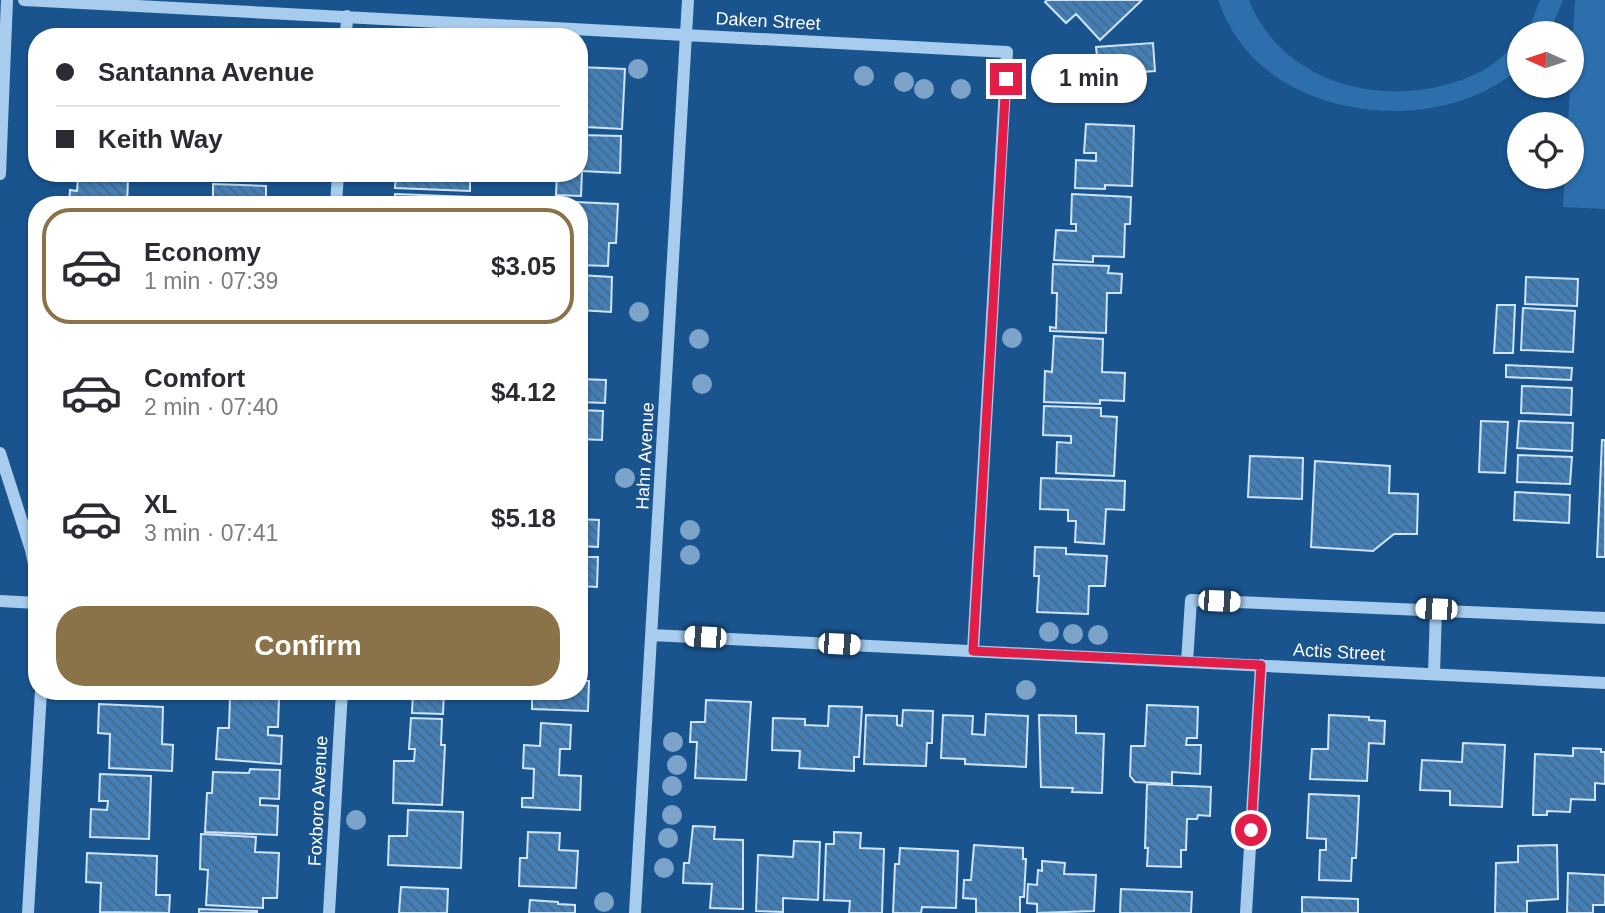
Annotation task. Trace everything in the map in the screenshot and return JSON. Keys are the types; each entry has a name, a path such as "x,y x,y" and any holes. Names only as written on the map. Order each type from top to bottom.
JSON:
{"street":[{"path":"0,174 7,0"},
{"name":"Daken Street","path":"24,0 573,28"},
{"name":"Hahn Avenue","path":"635,913 688,0"},
{"path":"346,28 347,16"},
{"name":"Daken Street","path":"588,29 1007,52 973,651"},
{"path":"0,453 28,541"},
{"path":"1187,662 1191,600 1605,618"},
{"path":"0,601 28,603"},
{"path":"1434,674 1436,609"},
{"name":"Actis Street","path":"652,635 1605,683"},
{"path":"1246,913 1261,665"},
{"path":"27,913 40,700"},
{"name":"Foxboro Avenue","path":"329,913 341,700"}],"shaded area":[{"path":"1218,0 1249,0 1266,31 1289,55 1317,74 1348,85 1382,91 1416,90 1450,84 1482,71 1507,52 1507,76 1492,87 1460,101 1426,109 1390,111 1354,108 1320,99 1289,85 1262,66 1248,52"},
{"path":"1540,0 1563,0 1554,21 1532,21"},
{"path":"1575,0 1605,0 1605,209 1563,207 1564,189 1584,189 1584,112 1569,112 1569,98 1584,98 1584,21 1574,21"}],"building":[{"path":"1142,0 1100,40 1076,14 1066,23 1045,2"},
{"path":"1153,43 1155,71 1142,72 1142,82 1108,85 1107,75 1099,76 1096,47"},
{"path":"588,67 625,69 622,129 588,127"},
{"path":"1086,124 1134,126 1132,186 1075,188 1076,160 1096,161 1096,153 1084,153"},
{"path":"588,135 621,136 620,173 588,171"},
{"path":"78,182 128,182 127,196 70,196 70,190 77,191"},
{"path":"395,182 470,182 470,191 395,188"},
{"path":"557,182 582,182 581,196 556,195"},
{"path":"213,184 266,186 266,196 213,196"},
{"path":"395,194 446,196 395,196"},
{"path":"1072,194 1131,197 1130,224 1125,224 1124,257 1093,256 1093,262 1054,260 1056,230 1076,231 1076,224 1071,224"},
{"path":"588,203 618,204 616,243 609,243 608,266 588,265"},
{"path":"1053,264 1109,266 1108,273 1122,274 1121,293 1107,293 1106,333 1050,331 1050,327 1056,328 1057,293 1052,293"},
{"path":"588,276 612,277 611,312 588,311"},
{"path":"1526,277 1578,279 1577,306 1525,304"},
{"path":"1497,305 1515,305 1513,353 1494,353"},
{"path":"1523,308 1575,311 1573,352 1521,350"},
{"path":"1054,336 1103,339 1102,372 1125,373 1124,401 1100,400 1100,404 1044,402 1045,371 1052,372"},
{"path":"1506,365 1572,368 1571,380 1506,377"},
{"path":"588,379 606,380 605,403 588,402"},
{"path":"1522,386 1572,388 1571,415 1521,413"},
{"path":"1044,406 1101,408 1101,416 1117,417 1114,476 1056,473 1057,442 1071,443 1071,436 1043,435"},
{"path":"588,410 603,411 602,440 588,439"},
{"path":"1481,421 1508,422 1505,473 1479,472"},
{"path":"1519,421 1573,423 1572,451 1517,448"},
{"path":"1602,440 1605,440 1605,557 1597,557"},
{"path":"1518,455 1572,457 1570,484 1517,482"},
{"path":"1250,456 1303,458 1302,499 1248,497"},
{"path":"1315,461 1390,466 1389,493 1418,494 1417,534 1394,534 1373,551 1311,547"},
{"path":"1041,478 1125,481 1124,510 1106,509 1104,544 1075,542 1076,521 1068,521 1068,510 1040,509"},
{"path":"1515,492 1570,495 1569,523 1514,520"},
{"path":"588,519 599,520 598,547 588,546"},
{"path":"1035,547 1066,548 1066,554 1107,556 1105,586 1089,586 1088,614 1037,612 1039,576 1034,576"},
{"path":"588,557 598,557 597,587 588,586"},
{"path":"589,681 588,711 532,709 532,700 588,700"},
{"path":"230,700 279,700 278,727 268,727 268,735 282,736 281,764 216,759 218,728 229,728"},
{"path":"413,700 444,700 443,714 412,713"},
{"path":"706,700 751,702 746,780 695,778 697,742 690,742 691,722 705,722"},
{"path":"99,704 163,707 162,744 173,745 172,771 109,768 110,734 98,733"},
{"path":"1147,705 1198,707 1197,738 1187,738 1186,745 1201,745 1200,774 1172,772 1172,784 1135,782 1130,776 1131,746 1145,746"},
{"path":"829,706 862,707 859,757 854,757 854,771 799,768 800,751 772,750 773,718 805,719 805,725 828,726"},
{"path":"903,710 933,711 932,743 927,743 926,766 864,764 866,715 897,716 897,725 902,726"},
{"path":"986,714 1028,716 1026,767 965,764 965,759 941,758 943,715 973,716 972,734 985,735"},
{"path":"1039,715 1076,716 1076,733 1104,734 1102,793 1072,792 1073,788 1041,787"},
{"path":"1329,715 1369,717 1369,720 1385,721 1384,744 1369,743 1367,781 1310,779 1312,749 1328,749"},
{"path":"411,718 442,719 441,745 445,745 442,805 393,803 394,761 414,761 415,749 409,749"},
{"path":"541,723 571,725 570,749 560,749 559,775 581,776 580,810 522,807 522,798 533,798 534,769 523,768 524,745 540,746"},
{"path":"1463,743 1505,745 1502,807 1450,805 1450,791 1420,790 1422,760 1462,762"},
{"path":"1573,748 1601,749 1601,752 1605,752 1605,784 1595,783 1595,800 1571,799 1570,812 1547,811 1547,815 1533,815 1535,754 1573,756"},
{"path":"250,769 280,770 279,799 260,798 260,805 278,806 277,835 205,832 207,793 212,793 213,772 249,773"},
{"path":"100,774 151,776 149,839 90,837 91,809 107,810 108,801 99,801"},
{"path":"1147,784 1211,787 1210,816 1198,815 1197,819 1187,819 1186,850 1181,850 1181,867 1147,866"},
{"path":"1309,794 1359,796 1356,858 1352,858 1351,881 1319,880 1320,850 1326,850 1326,839 1307,838"},
{"path":"408,810 463,812 461,868 388,865 389,836 407,836"},
{"path":"693,826 715,827 714,839 743,840 743,909 710,908 712,884 683,883 684,863 689,863"},
{"path":"528,832 560,833 559,850 578,851 576,888 519,886 520,858 527,858"},
{"path":"834,832 861,833 860,848 884,849 882,913 849,913 850,901 824,900 826,844 834,844"},
{"path":"201,834 256,837 255,852 279,853 277,898 263,898 263,908 206,905 208,870 200,869"},
{"path":"794,841 820,842 818,900 783,898 783,912 756,911 758,855 793,857"},
{"path":"974,845 1023,848 1023,859 1026,859 1024,897 1020,897 1020,913 976,913 976,899 963,898 964,880 971,880"},
{"path":"1557,845 1558,899 1527,901 1527,913 1495,913 1496,863 1518,862 1518,846"},
{"path":"900,848 958,851 956,908 922,907 921,913 893,913 895,864 899,864"},
{"path":"87,853 157,856 156,895 170,895 169,913 100,912 101,883 86,882"},
{"path":"1042,861 1065,863 1064,874 1096,875 1094,911 1037,913 1037,904 1027,903 1028,884 1037,885"},
{"path":"1568,873 1605,875 1605,905 1593,905 1593,913 1567,913"},
{"path":"401,887 448,889 447,913 399,913"},
{"path":"1121,889 1192,892 1191,913 1120,913"},
{"path":"1302,897 1358,899 1358,913 1302,913"},
{"path":"530,900 575,905 575,913 529,913"},
{"path":"199,909 257,911 257,913 199,913"}],"route":[{"path":"1006,79 973,651 1261,665 1251,830"}]}
